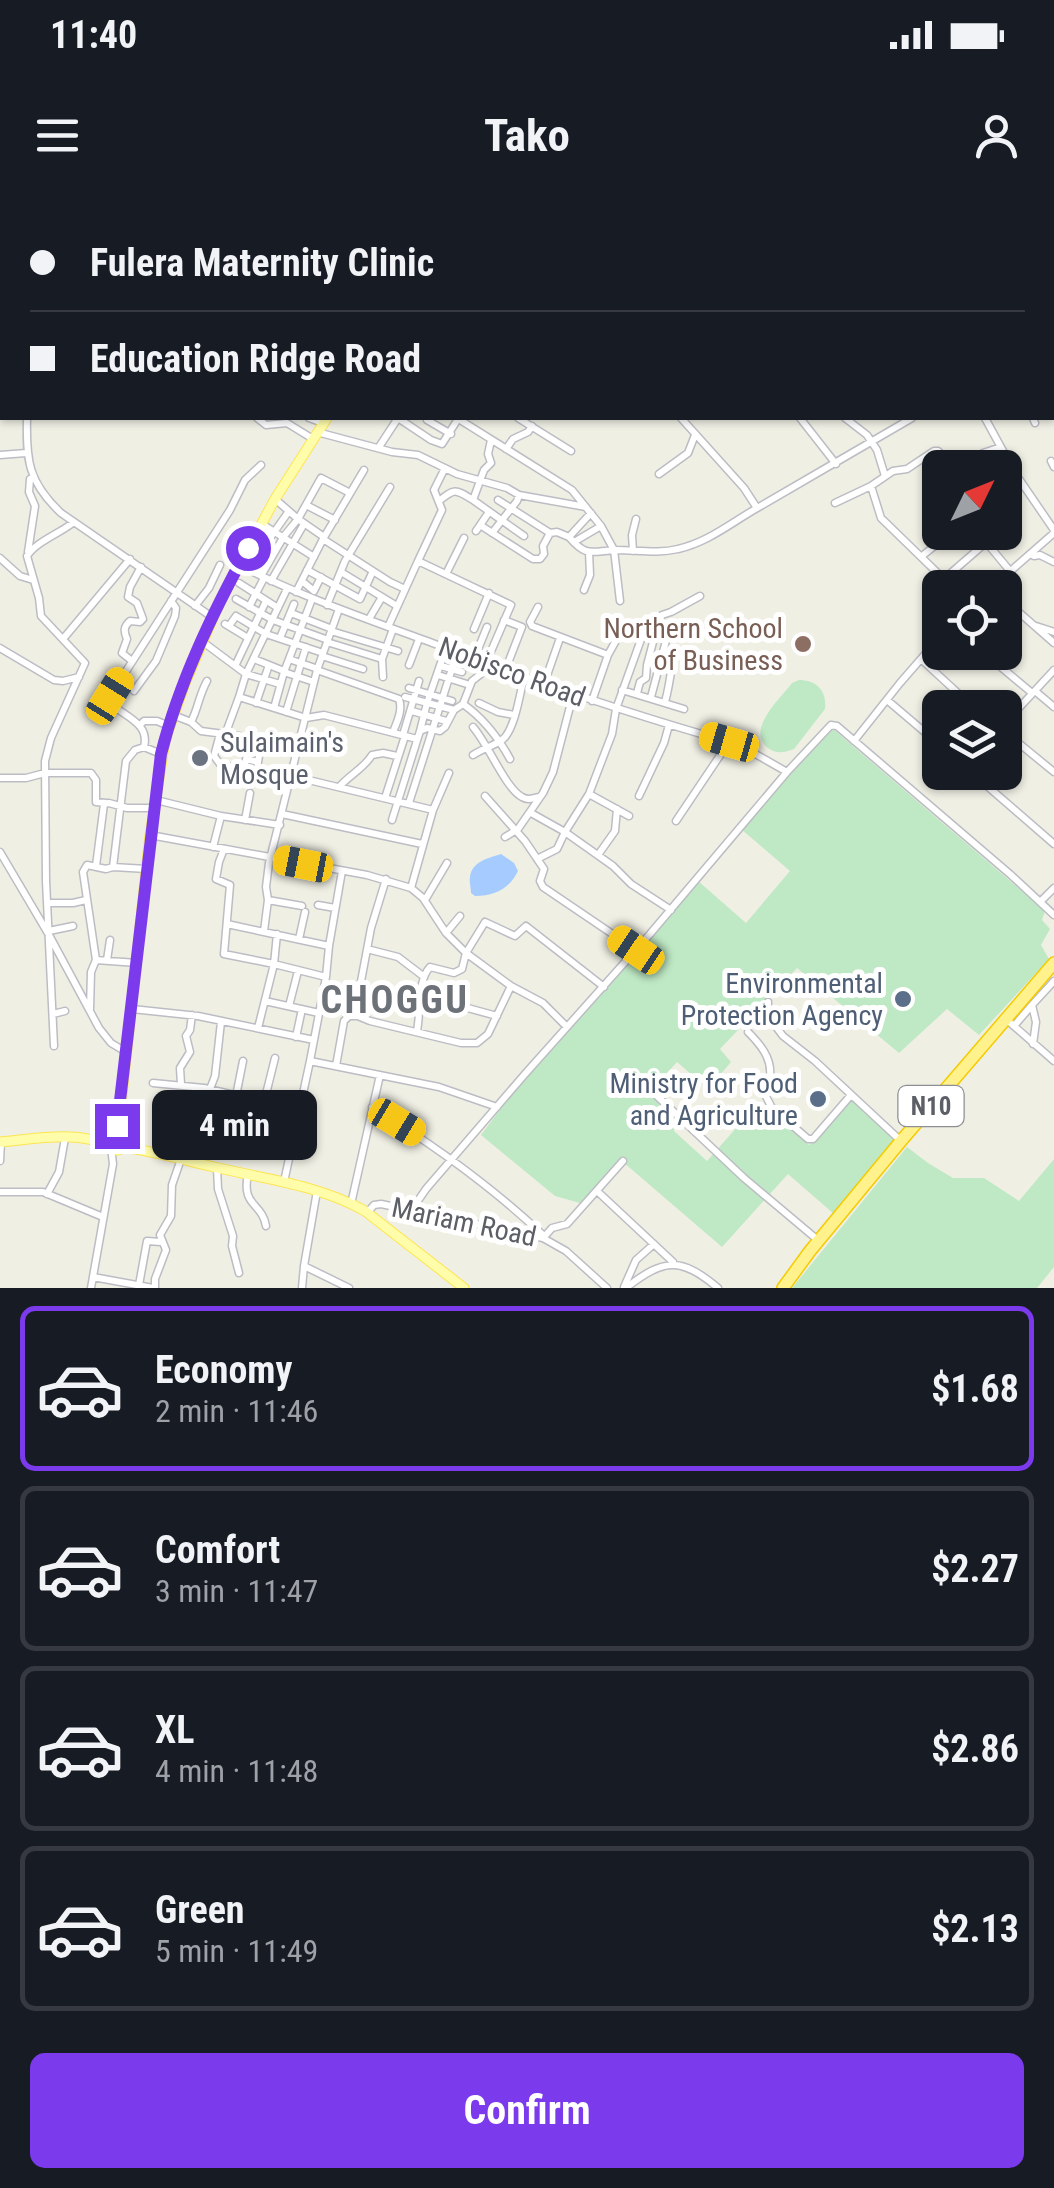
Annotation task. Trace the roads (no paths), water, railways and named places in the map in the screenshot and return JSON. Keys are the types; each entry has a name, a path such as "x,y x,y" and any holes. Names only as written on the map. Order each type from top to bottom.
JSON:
{"highway":[{"name":"N10","path":"783,1288 901,1141 1010,1022 1054,962"},
{"name":"N10","path":"774,1288 814,1246"}],"main road":[{"path":"116,1143 161,754 212,618 261,523 320,428"},
{"path":"1,1142 65,1138 116,1143 317,1190 352,1204 464,1288"}],"street":[{"path":"27,420 26,453 46,499 212,618"},
{"path":"260,420 266,425 289,420 320,428 338,440 418,455 457,474 519,495 588,510"},
{"path":"378,447 397,420"},
{"path":"401,420 442,444 457,420"},
{"path":"419,433 427,420"},
{"path":"429,420 450,434"},
{"path":"461,420 572,490 614,550 620,602"},
{"path":"522,420 571,451"},
{"path":"683,420 757,508"},
{"path":"802,420 836,464"},
{"path":"848,420 872,442 885,476"},
{"path":"889,420 895,428"},
{"path":"498,500 550,533 572,539 584,551 661,552 719,534 909,420"},
{"path":"985,420 1054,532 1011,570"},
{"path":"506,449 532,426"},
{"path":"659,474 688,452 695,435"},
{"path":"473,500 479,480 491,463 490,440"},
{"path":"992,450 1001,447"},
{"path":"0,455 26,453"},
{"path":"835,504 922,457"},
{"path":"144,747 146,737 140,725 109,700 230,510 245,480 261,465"},
{"path":"382,677 382,659 396,606 442,510 434,490 446,468"},
{"path":"364,470 302,581 278,608 246,674 214,756 218,762 244,770 340,786 434,810"},
{"path":"34,477 28,485 35,506 27,554 41,616 86,663 51,738 45,773 54,1046"},
{"path":"244,622 256,594 293,543 306,505 321,478 350,493"},
{"path":"871,486 881,518 936,570"},
{"path":"328,601 340,572 390,487"},
{"path":"439,501 452,490 458,490 524,536"},
{"path":"492,532 519,495"},
{"path":"275,499 324,538 405,589"},
{"path":"306,505 335,520"},
{"path":"572,539 588,510"},
{"path":"272,534 288,511"},
{"path":"489,512 478,528 492,532 532,559 543,557 543,546 550,533"},
{"path":"632,551 636,518"},
{"path":"27,554 74,522"},
{"path":"266,578 284,536 301,522"},
{"path":"261,523 272,534 284,536 314,557"},
{"path":"572,539 600,526"},
{"path":"446,574 464,538"},
{"path":"922,556 930,550"},
{"path":"953,570 977,550"},
{"path":"993,550 1009,570"},
{"path":"584,590 590,575 589,552"},
{"path":"1030,554 1054,562"},
{"path":"0,558 20,576 33,580"},
{"path":"63,639 130,559"},
{"path":"418,560 511,604 488,670 470,686 463,704 454,710 441,731 424,728 419,735"},
{"path":"195,606 210,588 220,565"},
{"name":"Nobisco Road","path":"238,565 292,590 314,594 339,609 524,678 745,748 787,772"},
{"path":"132,661 122,653 127,639 124,629 130,621 142,619 136,603 128,596 141,567"},
{"path":"307,570 360,599 373,571"},
{"path":"340,572 396,606"},
{"path":"274,708 284,671 321,578"},
{"path":"302,581 314,594"},
{"path":"278,608 243,585 238,600 260,614 382,659"},
{"path":"474,629 489,593"},
{"path":"369,618 382,596"},
{"path":"637,693 640,682 646,678 646,665 662,615 700,596"},
{"path":"236,664 266,600"},
{"path":"134,691 156,661 175,616 172,601"},
{"path":"280,638 294,604"},
{"path":"538,607 530,624 608,655"},
{"path":"264,932 266,884 272,857 314,682 339,609"},
{"path":"290,613 398,651"},
{"path":"1022,615 1054,643"},
{"path":"248,638 230,627 236,616 266,634 362,668"},
{"path":"504,620 522,627 505,671"},
{"path":"537,858 557,849 590,794 644,630 648,620 658,623"},
{"path":"1034,625 1054,632"},
{"path":"474,659 486,627"},
{"path":"644,630 655,634"},
{"path":"286,712 313,634"},
{"path":"592,701 619,634"},
{"path":"652,698 667,636"},
{"path":"544,684 560,638"},
{"path":"410,665 419,639"},
{"path":"202,641 246,674 280,684"},
{"path":"0,648 54,680 79,677"},
{"path":"392,820 446,648"},
{"path":"664,649 674,652 672,684 665,702"},
{"path":"637,651 662,659"},
{"path":"409,803 457,652"},
{"path":"289,659 399,699 393,732"},
{"path":"854,741 921,659 955,690"},
{"path":"254,660 314,682"},
{"path":"634,661 646,665"},
{"path":"256,704 269,665"},
{"path":"440,666 462,672"},
{"path":"1006,670 1054,707"},
{"path":"1022,704 1054,670"},
{"path":"438,675 470,686"},
{"path":"473,755 510,731 524,678"},
{"path":"192,722 207,681"},
{"path":"413,689 420,681"},
{"path":"654,686 668,692"},
{"path":"413,689 446,688"},
{"path":"386,795 415,701 413,689"},
{"path":"432,690 452,701"},
{"path":"622,690 684,709"},
{"path":"505,838 530,813 553,772 573,694"},
{"path":"277,697 290,700"},
{"path":"405,697 454,710"},
{"path":"239,698 306,718 324,715 404,736 419,735"},
{"path":"887,700 922,730"},
{"path":"479,703 514,715"},
{"path":"463,704 481,718 510,759"},
{"path":"412,711 446,721"},
{"path":"174,714 200,730 262,739 297,751"},
{"path":"140,725 154,721 169,726"},
{"path":"639,796 669,725"},
{"path":"412,1211 426,1189 831,725 837,726 1012,875 1054,915"},
{"path":"473,728 519,795 528,799 539,797"},
{"path":"257,773 262,739"},
{"path":"676,821 729,742"},
{"path":"1022,746 1054,772"},
{"path":"113,866 126,761 135,750 144,747 161,754"},
{"path":"340,786 368,764 372,755 398,756"},
{"path":"244,770 246,758 258,762"},
{"path":"0,778 45,773 93,774 95,800 106,803 154,804 280,824"},
{"path":"412,888 422,844 449,774"},
{"path":"992,790 1054,844"},
{"path":"245,820 250,794"},
{"path":"590,794 629,816"},
{"path":"486,796 544,869 540,881 543,888 636,950"},
{"path":"96,866 106,803"},
{"path":"598,856 614,831 617,809"},
{"path":"530,813 565,832 671,910"},
{"path":"282,814 422,844"},
{"path":"213,847 221,816"},
{"path":"150,835 412,888 466,953 511,986 543,1003 567,1026"},
{"path":"224,850 216,880 230,885 224,954 326,977"},
{"path":"0,852 106,1038 126,1052"},
{"path":"425,900 446,863"},
{"path":"90,1009 91,972 96,960 83,872 87,864 106,869 146,869"},
{"path":"284,1182 326,977 342,871"},
{"path":"358,1016 356,1008 371,928 386,880"},
{"path":"1040,902 1054,888"},
{"path":"47,903 86,900"},
{"path":"268,900 304,909 299,939"},
{"path":"318,905 335,908"},
{"path":"446,932 460,916"},
{"path":"417,1031 423,976 430,967 443,972 462,969 466,953 485,922 515,936 526,926 604,987"},
{"path":"227,924 328,946"},
{"path":"49,933 73,926"},
{"path":"258,1028 274,964 277,934"},
{"path":"106,960 110,940"},
{"path":"367,950 398,957 423,976"},
{"path":"96,960 137,963"},
{"path":"289,1006 298,971"},
{"path":"1054,981 1010,1022 1054,1060"},
{"path":"336,1066 344,1020 349,1016 461,1043 477,1043 488,1034 511,986"},
{"path":"420,994 498,1016"},
{"path":"265,1000 318,1012"},
{"path":"768,1002 768,1015 782,1036 816,1061 901,1141"},
{"path":"1032,1005 1038,1022 1034,1044"},
{"path":"132,1008 192,1015 314,1040"},
{"path":"296,1037 302,1009"},
{"path":"53,1014 65,1011"},
{"path":"181,1084 180,1068 190,1054 186,1036 192,1015"},
{"path":"210,1090 222,1022"},
{"path":"748,1032 770,1062 770,1076 761,1088 768,1104 808,1139 851,1095"},
{"path":"256,1134 275,1058"},
{"path":"236,1096 243,1061"},
{"path":"310,1061 439,1087 497,1107"},
{"path":"352,1204 380,1075"},
{"path":"152,1083 181,1084 300,1110"},
{"path":"657,1096 814,1246"},
{"path":"274,1133 282,1106"},
{"path":"372,1107 483,1182 544,1237 552,1228 568,1224 623,1160"},
{"path":"47,1194 62,1162 65,1138"},
{"path":"0,1162 1,1142"},
{"path":"91,1288 116,1143"},
{"path":"93,1277 154,1288 166,1250 160,1235 171,1216 172,1185 181,1159"},
{"path":"216,1168 240,1273"},
{"path":"248,1174 246,1193 264,1216 266,1226"},
{"path":"302,1288 317,1190"},
{"path":"598,1191 674,1264 702,1275 718,1288"},
{"path":"0,1192 47,1194 104,1217"},
{"name":"Mariam Road","path":"367,1214 380,1204 544,1237 608,1288"},
{"path":"133,1285 147,1241 162,1242"},
{"path":"625,1288 636,1260 654,1244"},
{"path":"625,1288 662,1265 674,1264"},
{"path":"304,1266 349,1288"}],"water":[{"path":"501,854 518,871 501,890 475,896 470,881 474,867"}],"place":[{"name":"Northern School of Business","path":"803,644"},
{"name":"Sulaimain's Mosque","path":"200,758"},
{"name":"Environmental Protection Agency","path":"903,999"},
{"name":"Ministry for Food and Agriculture","path":"818,1099"}],"district":[{"name":"CHOGGU","path":"395,1000"}]}
